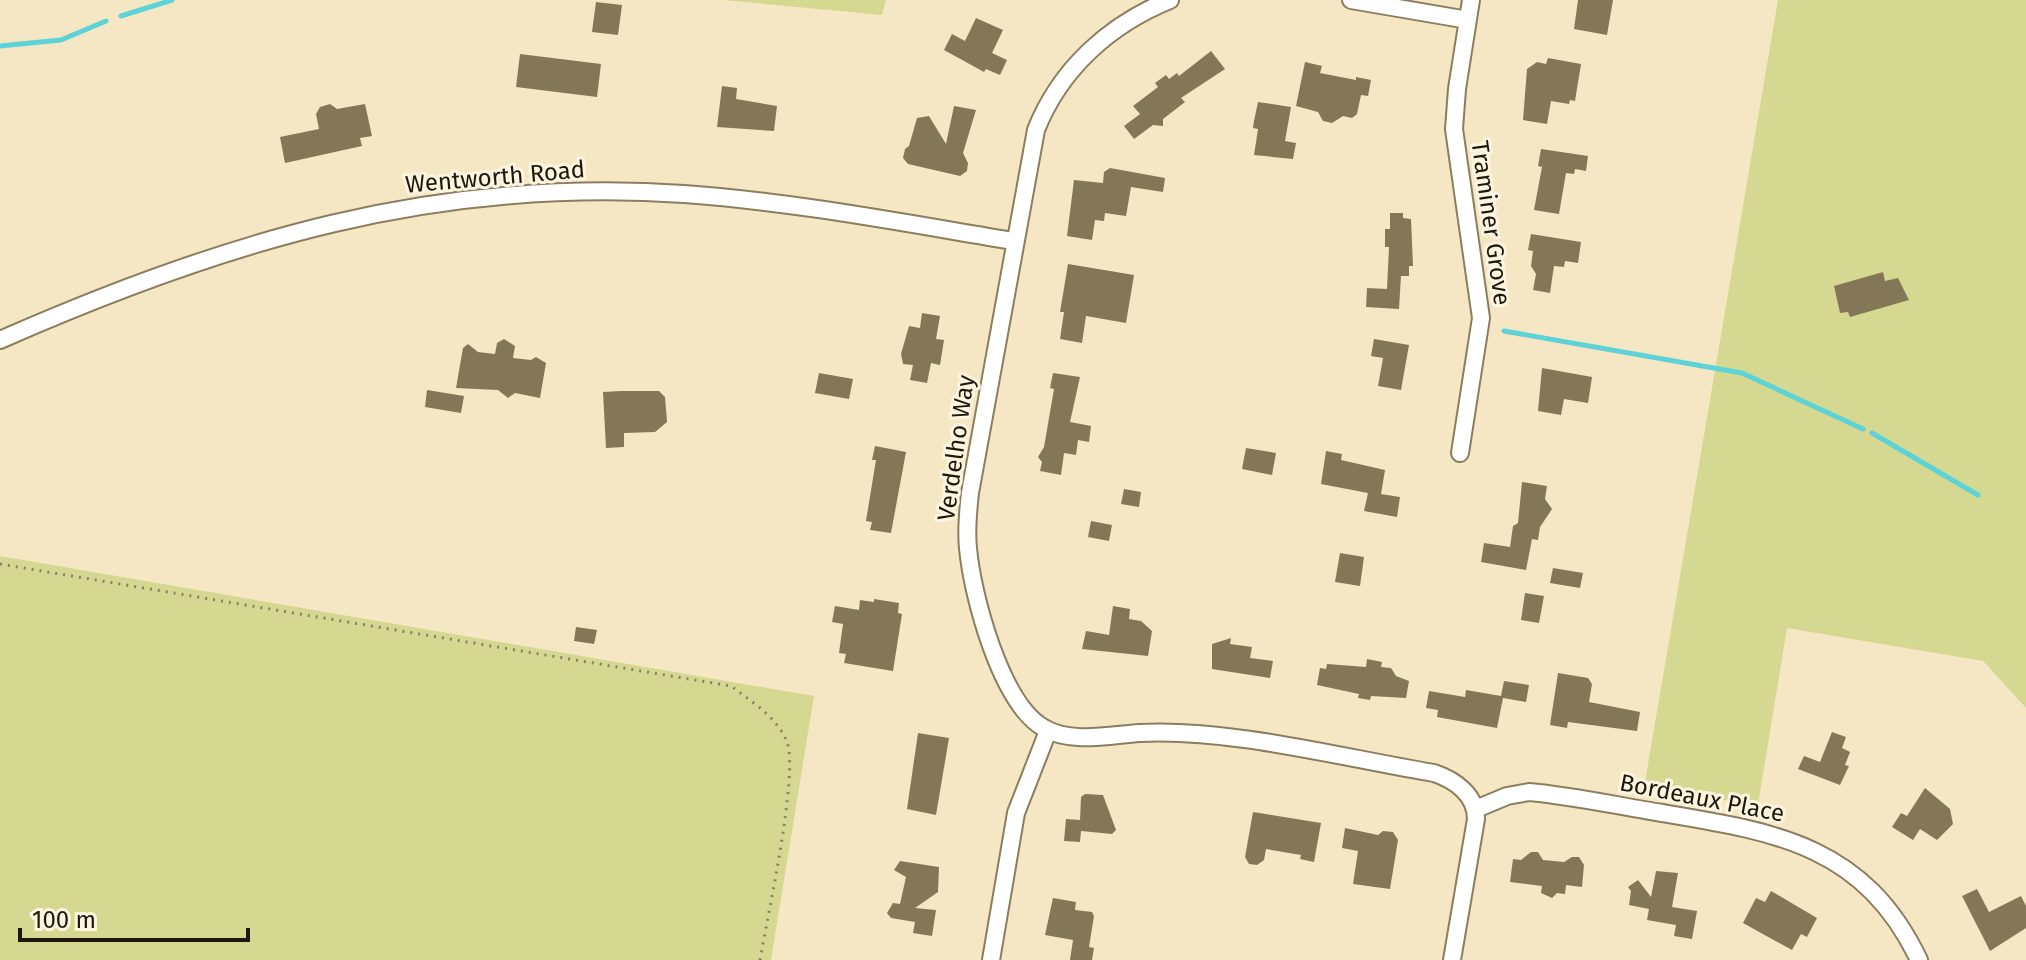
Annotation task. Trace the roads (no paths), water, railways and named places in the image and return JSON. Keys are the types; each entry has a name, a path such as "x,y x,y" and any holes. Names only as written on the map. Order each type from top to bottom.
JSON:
{"street":[{"name":"Verdelho Way","path":"1048,731 1032,721 1010,691 978,599 968,549 970,493 1013,241 1036,130 1061,83 1105,37 1127,21 1170,0"},
{"path":"1351,0 1468,20"},
{"name":"Traminer Grove","path":"1460,453 1481,318 1454,129 1471,0"},
{"name":"Wentworth Road","path":"0,340 165,271 255,242 389,211 494,197 599,191 730,198 1013,241"},
{"path":"991,960 1016,813 1048,731 1072,736 1201,734 1434,773 1466,793 1476,809 1452,960"},
{"name":"Bordeaux Place","path":"1476,809 1529,792 1779,835 1831,860 1864,883 1897,920 1919,960"}],"waterway":[{"path":"121,16 172,0"},
{"path":"0,46 61,40 106,21"},
{"path":"1504,331 1742,373 1863,429"},
{"path":"1872,433 1978,495"}]}
